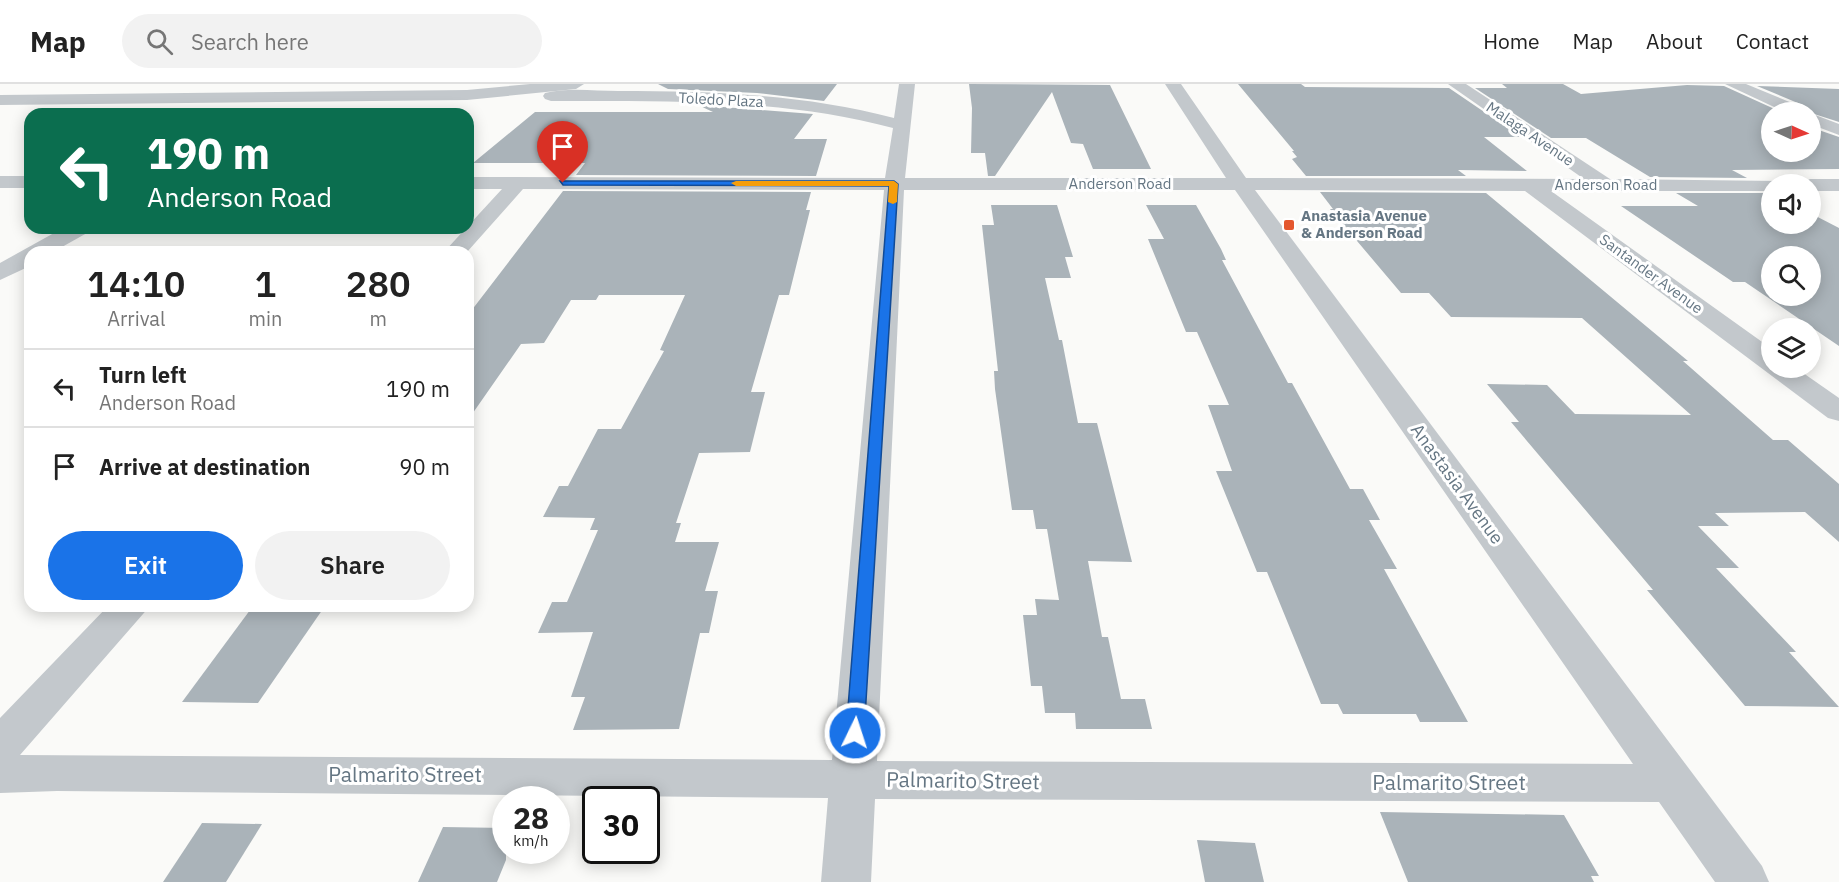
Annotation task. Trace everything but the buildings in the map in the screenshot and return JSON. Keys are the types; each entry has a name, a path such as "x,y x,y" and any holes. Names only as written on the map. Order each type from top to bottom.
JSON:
{"street":[{"path":"0,105 84,84"},
{"path":"309,98 350,84"},
{"path":"0,100 467,95 576,84"},
{"path":"846,882 894,184 907,84"},
{"name":"Anastasia Avenue","path":"1173,84 1241,184 1744,882"},
{"name":"Malaga Avenue","path":"1456,84 1605,184"},
{"path":"1733,84 1775,102"},
{"name":"Toledo Plaza","path":"467,95 710,99 800,104 860,113 900,125"},
{"path":"1821,123 1839,130"},
{"path":"0,182 24,182"},
{"name":"Anderson Road","path":"474,183 1761,185"},
{"path":"474,231 518,183"},
{"name":"Santander Avenue","path":"1530,185 1761,355"},
{"path":"1823,185 1839,195"},
{"path":"48,246 68,234"},
{"path":"460,246 471,234"},
{"path":"0,273 24,259"},
{"path":"1792,378 1839,412"},
{"path":"0,747 125,612"},
{"name":"Palmarito Street","path":"0,774 69,772 1002,782 1673,783"}],"slow traffic":[{"path":"736,183 894,184 893,202"}],"place":[{"name":"Anastasia Avenue & Anderson Road","path":"1289,225"}],"route":[{"path":"563,183 894,184 855,733"}]}
